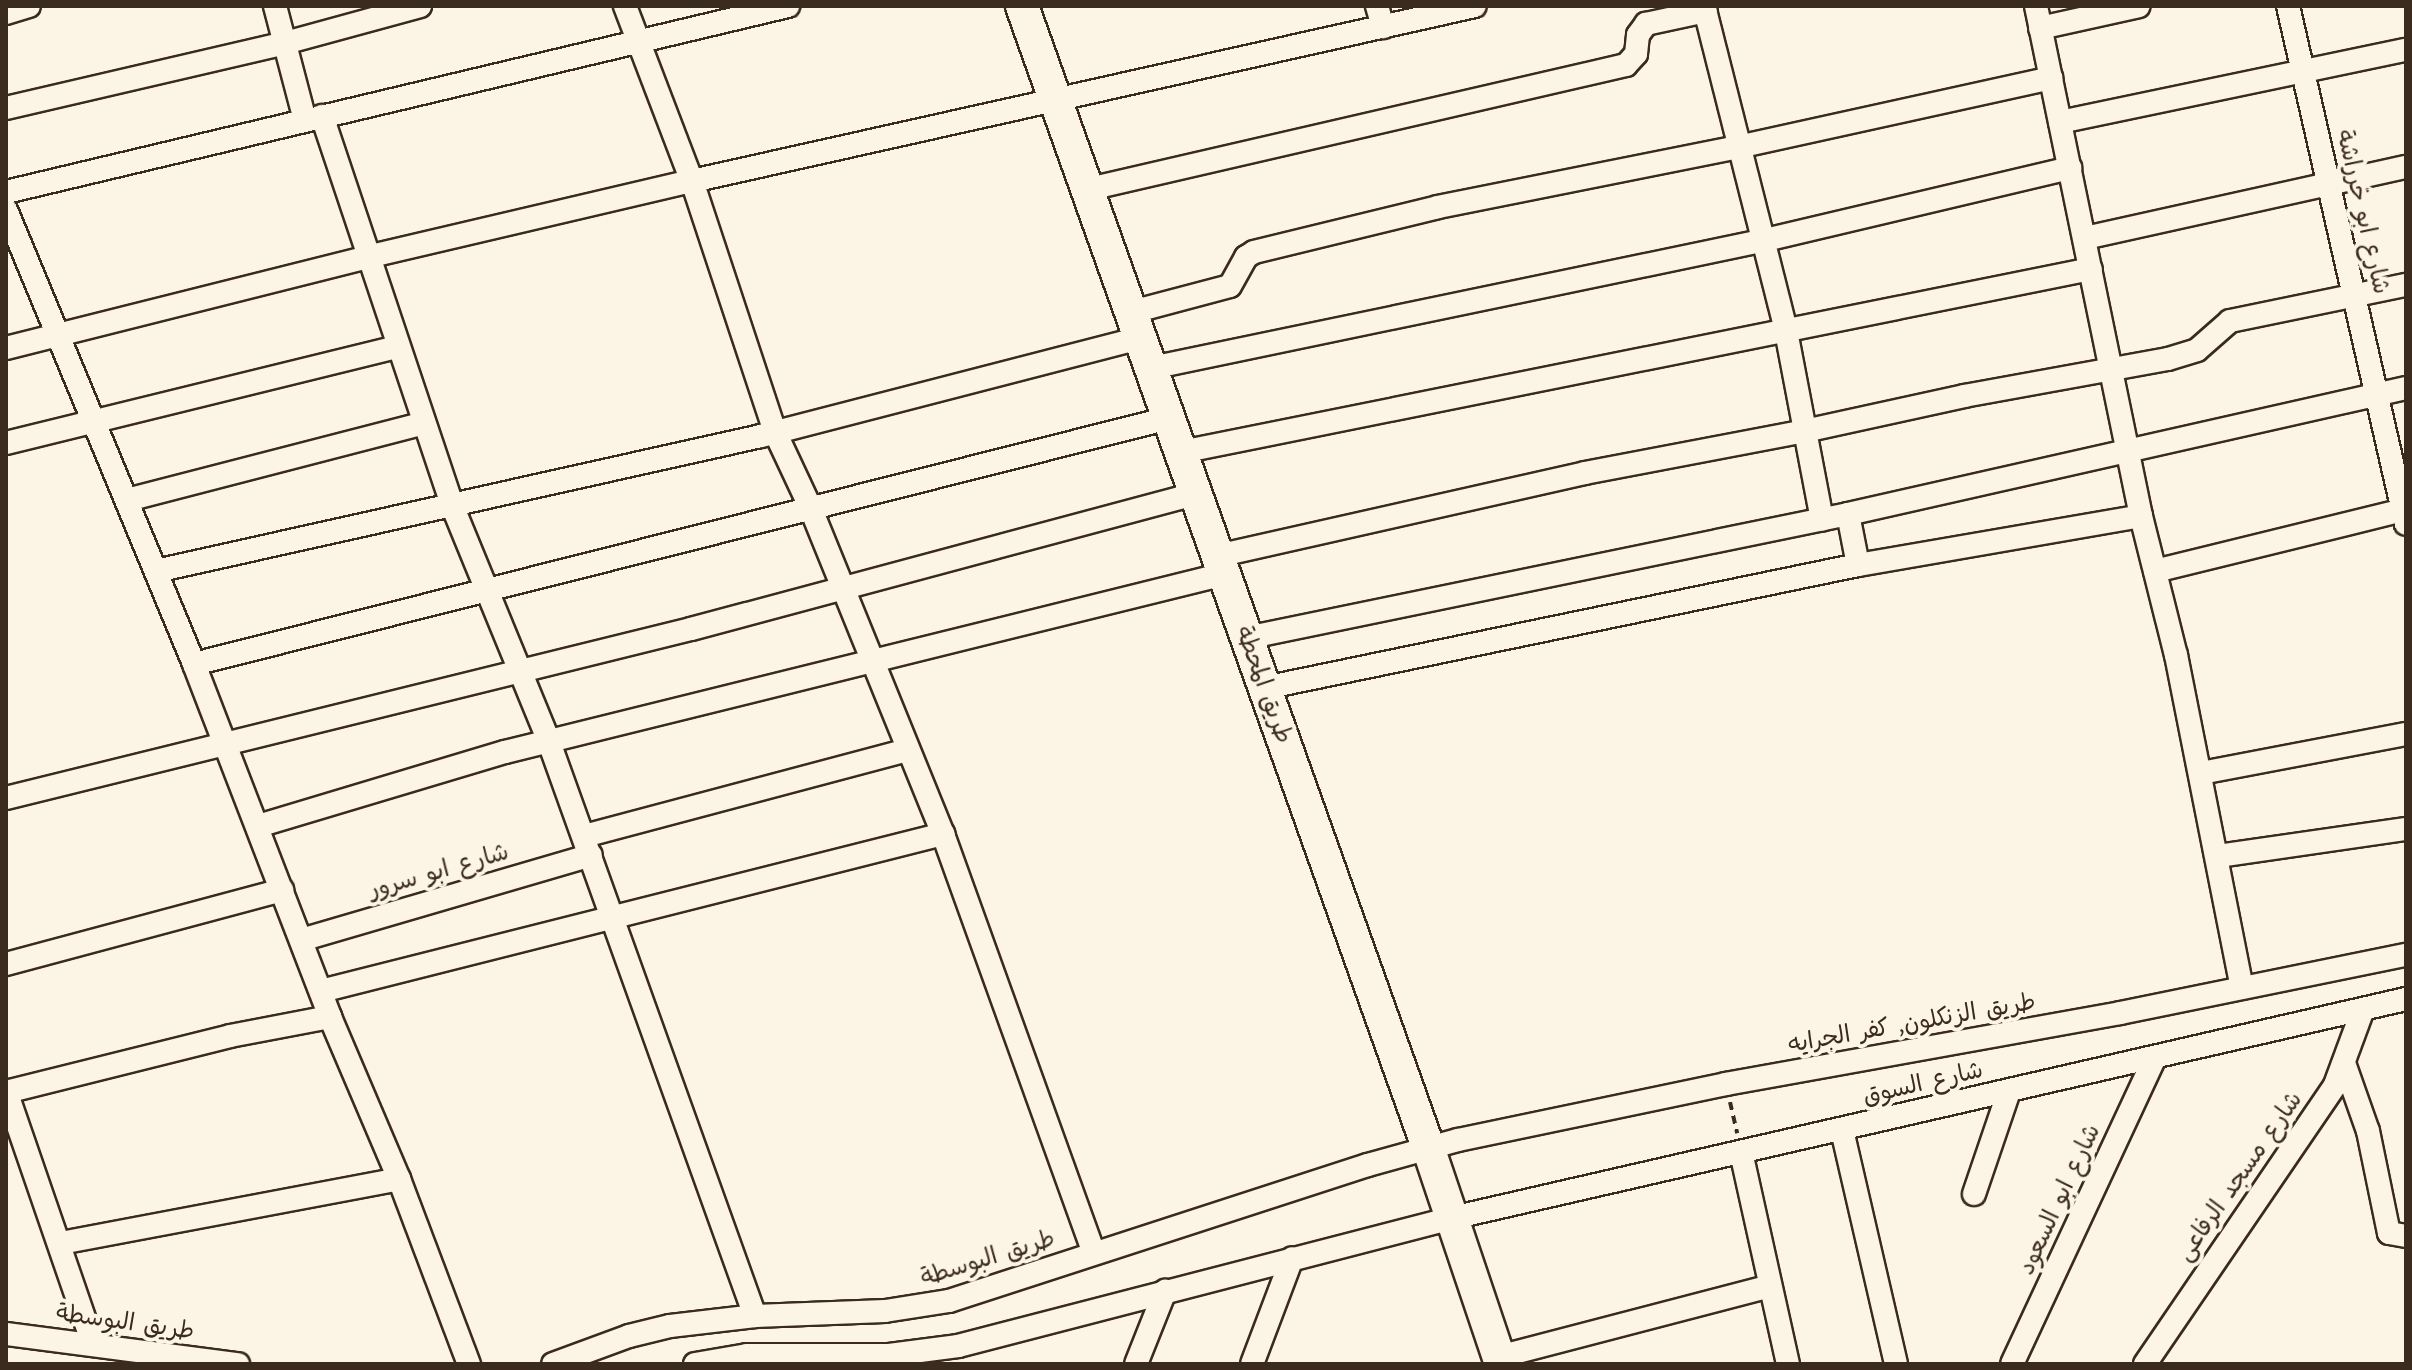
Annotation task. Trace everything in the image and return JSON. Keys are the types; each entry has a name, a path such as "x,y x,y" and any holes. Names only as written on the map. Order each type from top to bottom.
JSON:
{"street":[{"path":"6,13 29,6"},
{"path":"275,6 285,43 367,257 452,505 549,742 755,1316"},
{"path":"6,108 285,43 420,6"},
{"path":"625,6 692,181 775,432 811,509 943,834 1094,1253"},
{"path":"6,192 788,6"},
{"name":"طريق المحطة","path":"1022,6 1500,1361"},
{"path":"6,348 367,257 1057,100 1380,17 1475,6"},
{"path":"2139,6 2038,17 2141,516 2201,773 2242,988"},
{"name":"شارع ابو خرراشة","path":"2288,6 2377,395 2400,465 2404,517"},
{"path":"1089,189 1626,65 1636,54 1638,35 1646,24 1705,9 1786,331 1822,520"},
{"path":"2060,122 2406,50"},
{"path":"1141,339 1230,286 1246,257 1254,252 1438,207 1738,147 2052,78"},
{"path":"2085,238 2406,167"},
{"path":"156,571 775,432 1141,339 1761,241 2071,168"},
{"path":"6,210 194,664 330,1017 399,1179 469,1364"},
{"path":"1181,452 2091,269"},
{"path":"258,826 549,742 874,662 1220,565 1585,473 2188,354 2230,321 2406,285"},
{"path":"6,443 398,347"},
{"path":"1246,638 1822,520 2406,388"},
{"path":"194,664 1169,418"},
{"path":"127,500 424,423"},
{"path":"6,798 521,671 1195,494"},
{"path":"1848,514 1858,565"},
{"path":"1264,688 1858,565 2141,516"},
{"path":"2155,571 2404,517"},
{"path":"2201,773 2406,734"},
{"name":"شارع ابو سرور","path":"301,940 587,845 907,750"},
{"path":"2218,856 2406,829"},
{"path":"321,991 943,834"},
{"path":"6,964 282,890"},
{"name":"طريق الزنكلون, كفر الجرايه","path":"1440,1184 1726,1084 2406,955"},
{"name":"شارع السوق","path":"1440,1184 1741,1152 2362,1012 2406,999"},
{"name":"شارع مسجد الرفاعى","path":"2145,1364 2323,1103 2344,1063 2362,1012"},
{"path":"93,1344 61,1243 6,1092 230,1036 330,1017"},
{"name":"شارع ابو السعود","path":"2012,1364 2155,1058"},
{"path":"2344,1063 2364,1116 2389,1233 2406,1236"},
{"path":"1974,1194 2009,1091"},
{"path":"1842,1130 1896,1364"},
{"path":"1741,1152 1788,1364"},
{"path":"61,1243 399,1179"},
{"path":"695,1364 747,1355 889,1355 930,1351 1292,1258 1440,1184"},
{"name":"طريق البوسطة","path":"553,1364 629,1336 670,1326 755,1316 917,1308 949,1301 1094,1253 1440,1184"},
{"path":"1252,1364 1292,1258"},
{"path":"1500,1361 1770,1286"},
{"path":"1136,1364 1165,1291"},
{"name":"طريق البوسطة","path":"6,1334 238,1364"}],"path":[{"path":"1726,1084 1741,1152"}]}
